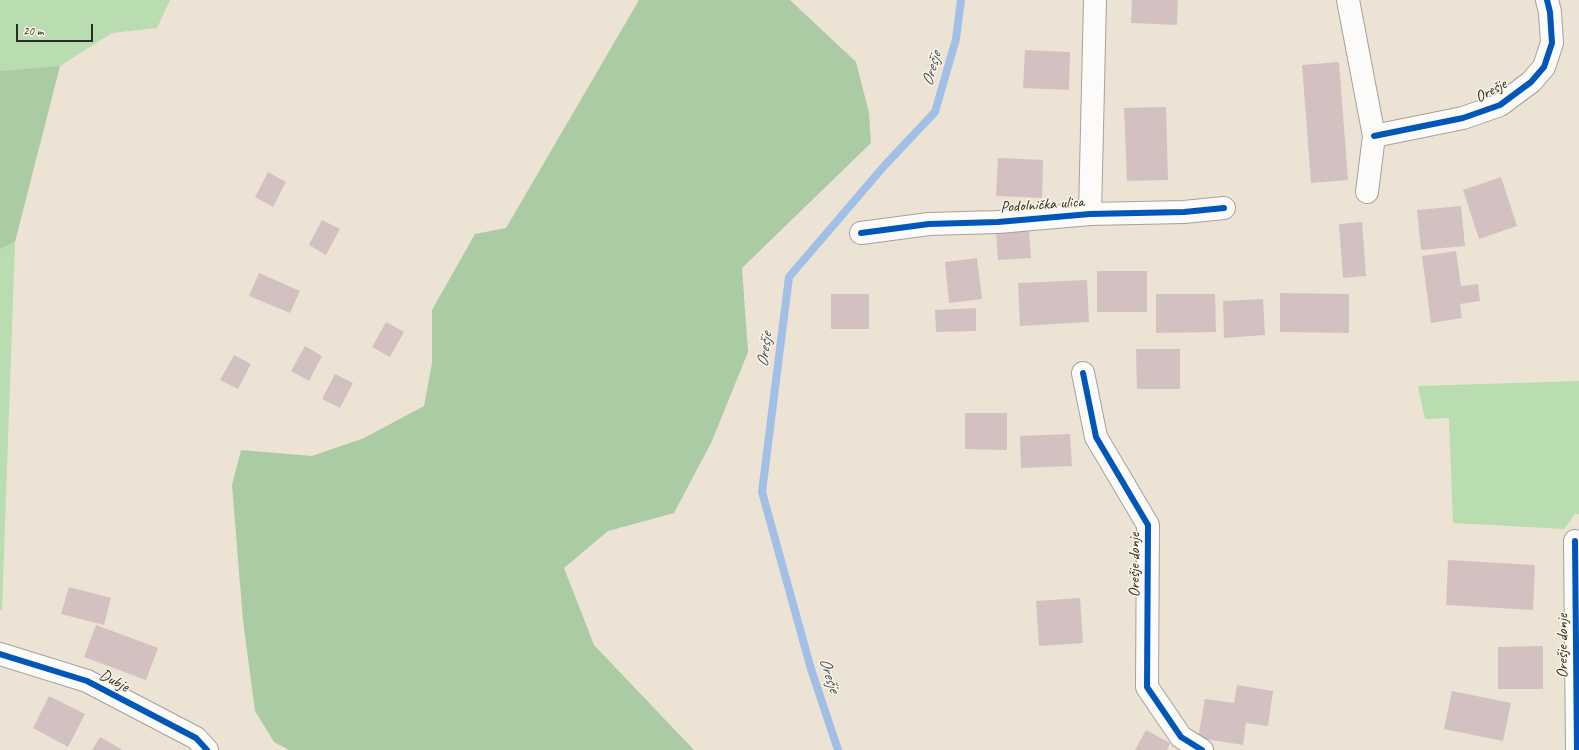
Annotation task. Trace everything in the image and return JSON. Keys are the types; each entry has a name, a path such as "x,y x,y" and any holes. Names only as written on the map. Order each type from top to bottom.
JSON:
{"street":[{"name":"Podolnička ulica","path":"1090,214 1095,0"},
{"path":"1348,0 1374,136 1367,192"},
{"name":"Orešje","path":"1374,136 1464,118 1500,105 1531,82 1544,67 1552,43 1550,12 1547,0"},
{"name":"Podolnička ulica","path":"861,233 929,224 998,222 1090,214 1184,212 1224,208"},
{"name":"Orešje donje","path":"1083,373 1096,437 1148,525 1147,687 1181,737 1202,750"},
{"name":"Orešje donje","path":"1575,541 1577,750"},
{"name":"Dubje","path":"0,654 87,681 196,738 207,750"}],"green space":[{"path":"0,0 170,0 157,28 112,33 60,66 0,71"},
{"path":"639,0 790,0 856,62 869,113 871,143 742,268 748,352 712,441 674,513 608,531 564,568 594,645 694,750 289,750 274,742 255,711 243,621 232,485 241,450 312,456 364,438 424,406 432,363 432,310 475,234 506,228"},
{"path":"60,66 15,242 0,249 0,71"},
{"path":"15,242 2,610 0,610 0,249"},
{"path":"1579,381 1579,514 1575,514 1564,529 1453,523 1449,418 1425,419 1418,386"}],"building":[{"path":"1132,0 1178,0 1177,25 1131,23"},
{"path":"1025,50 1070,52 1069,90 1023,88"},
{"path":"1339,62 1348,180 1311,183 1302,65"},
{"path":"1166,107 1168,180 1127,181 1124,108"},
{"path":"998,158 1043,160 1042,198 996,196"},
{"path":"268,172 286,182 273,207 255,197"},
{"path":"1501,177 1517,226 1479,239 1463,190"},
{"path":"1461,206 1465,246 1421,250 1417,210"},
{"path":"322,220 340,229 326,255 309,245"},
{"path":"1362,222 1366,276 1343,278 1339,224"},
{"path":"1029,229 1031,258 998,260 996,231"},
{"path":"1456,251 1461,286 1478,284 1480,301 1460,304 1462,318 1431,323 1422,256"},
{"path":"977,258 982,299 949,303 945,262"},
{"path":"1097,271 1147,271 1147,312 1097,312"},
{"path":"259,273 300,291 290,313 249,296"},
{"path":"1087,280 1089,322 1020,326 1018,283"},
{"path":"1280,293 1349,294 1349,333 1280,332"},
{"path":"831,294 869,294 869,329 831,329"},
{"path":"1156,294 1215,294 1216,332 1156,333"},
{"path":"1263,299 1265,335 1224,338 1223,301"},
{"path":"976,308 976,331 936,332 935,310"},
{"path":"386,322 404,332 390,357 372,347"},
{"path":"305,346 322,356 309,381 291,371"},
{"path":"1136,349 1180,349 1180,389 1137,389"},
{"path":"234,355 251,364 238,389 220,380"},
{"path":"335,374 353,383 340,408 322,399"},
{"path":"965,413 1007,413 1007,450 965,449"},
{"path":"1070,434 1072,466 1021,468 1020,436"},
{"path":"1448,560 1535,565 1533,610 1446,605"},
{"path":"69,587 111,598 104,625 61,614"},
{"path":"1080,598 1083,643 1039,646 1036,601"},
{"path":"96,625 158,648 146,680 84,657"},
{"path":"1543,646 1543,689 1498,689 1498,647"},
{"path":"1237,685 1273,691 1268,726 1246,723 1243,745 1198,738 1205,699 1234,703"},
{"path":"1452,691 1511,703 1503,741 1444,729"},
{"path":"49,696 85,714 68,747 33,728"},
{"path":"1146,730 1170,743 1167,750 1135,750"},
{"path":"100,737 123,750 92,750"}],"waterway":[{"name":"Orešje","path":"838,750 811,669 762,492 789,277 885,165 935,112 956,39 961,0"}],"cycle path":[{"path":"1374,136 1463,118 1500,105 1531,82 1544,67 1552,43 1550,12 1547,0"},
{"path":"861,233 929,224 998,222 1090,214 1184,212 1224,208"},
{"path":"1083,373 1096,437 1148,525 1147,687 1181,737 1202,750"},
{"path":"1575,541 1577,750"},
{"path":"0,654 87,681 196,738 207,750"}]}
